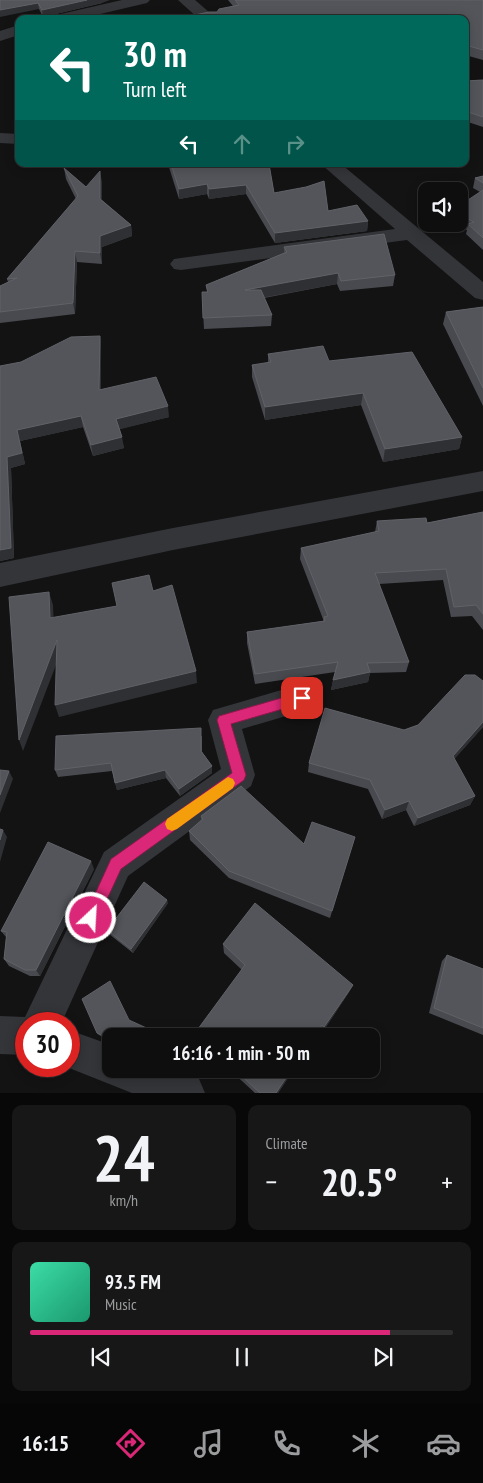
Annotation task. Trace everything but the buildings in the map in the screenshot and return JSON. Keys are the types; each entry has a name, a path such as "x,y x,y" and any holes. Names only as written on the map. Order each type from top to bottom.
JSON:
{"street":[{"path":"75,15 142,0"},
{"path":"186,0 204,15"},
{"path":"0,36 15,31"},
{"path":"0,138 15,139"},
{"path":"334,167 483,292"},
{"path":"181,264 411,233"},
{"path":"0,575 172,538 483,481"},
{"path":"47,1012 116,864 239,775 224,720 302,698"},
{"path":"0,1035 15,1036"},
{"path":"80,1053 102,1062"},
{"path":"145,1078 185,1093"}],"slow traffic":[{"path":"172,824 228,783"}],"route":[{"path":"91,918 116,864 239,775 224,720 302,698"}]}
